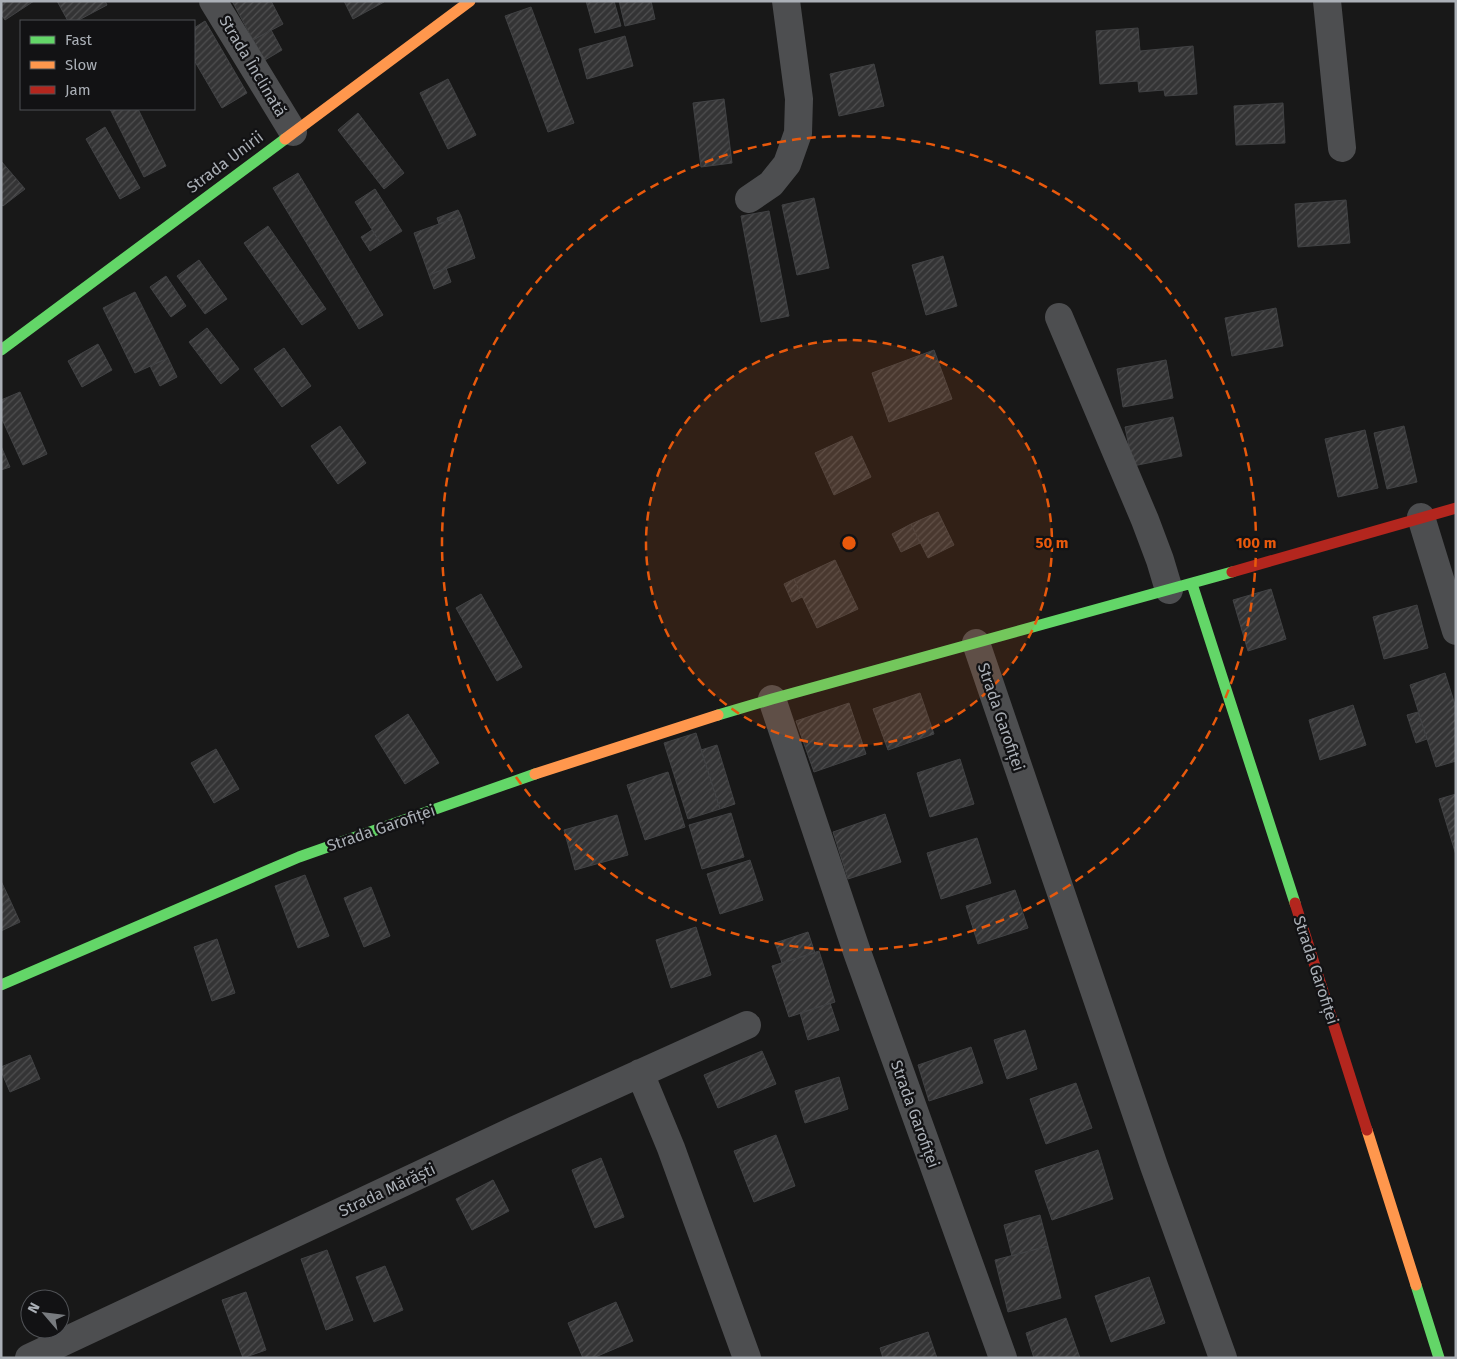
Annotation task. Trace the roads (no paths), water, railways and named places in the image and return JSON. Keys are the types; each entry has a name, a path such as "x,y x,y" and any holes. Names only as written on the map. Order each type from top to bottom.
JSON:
{"street":[{"name":"Strada Înclinată","path":"213,1 293,132"},
{"name":"Strada Unirii","path":"1,350 470,1"},
{"path":"749,199 771,184 787,164 798,133 799,99 786,1"},
{"path":"1328,1 1342,148"},
{"path":"1059,317 1145,520 1160,560 1180,587"},
{"name":"Strada Garofiței","path":"1,986 299,857 525,777 772,699 1180,587 1456,508"},
{"path":"1421,517 1456,631"},
{"name":"Strada Garofiței","path":"1180,587 1259,790 1439,1358"},
{"name":"Strada Garofiței","path":"976,643 1151,1156 1223,1358"},
{"name":"Strada Garofiței","path":"772,699 857,952 1003,1358"},
{"name":"Strada Mărăști","path":"30,1358 515,1130 747,1025"},
{"path":"640,1073 674,1157 747,1358"}]}
